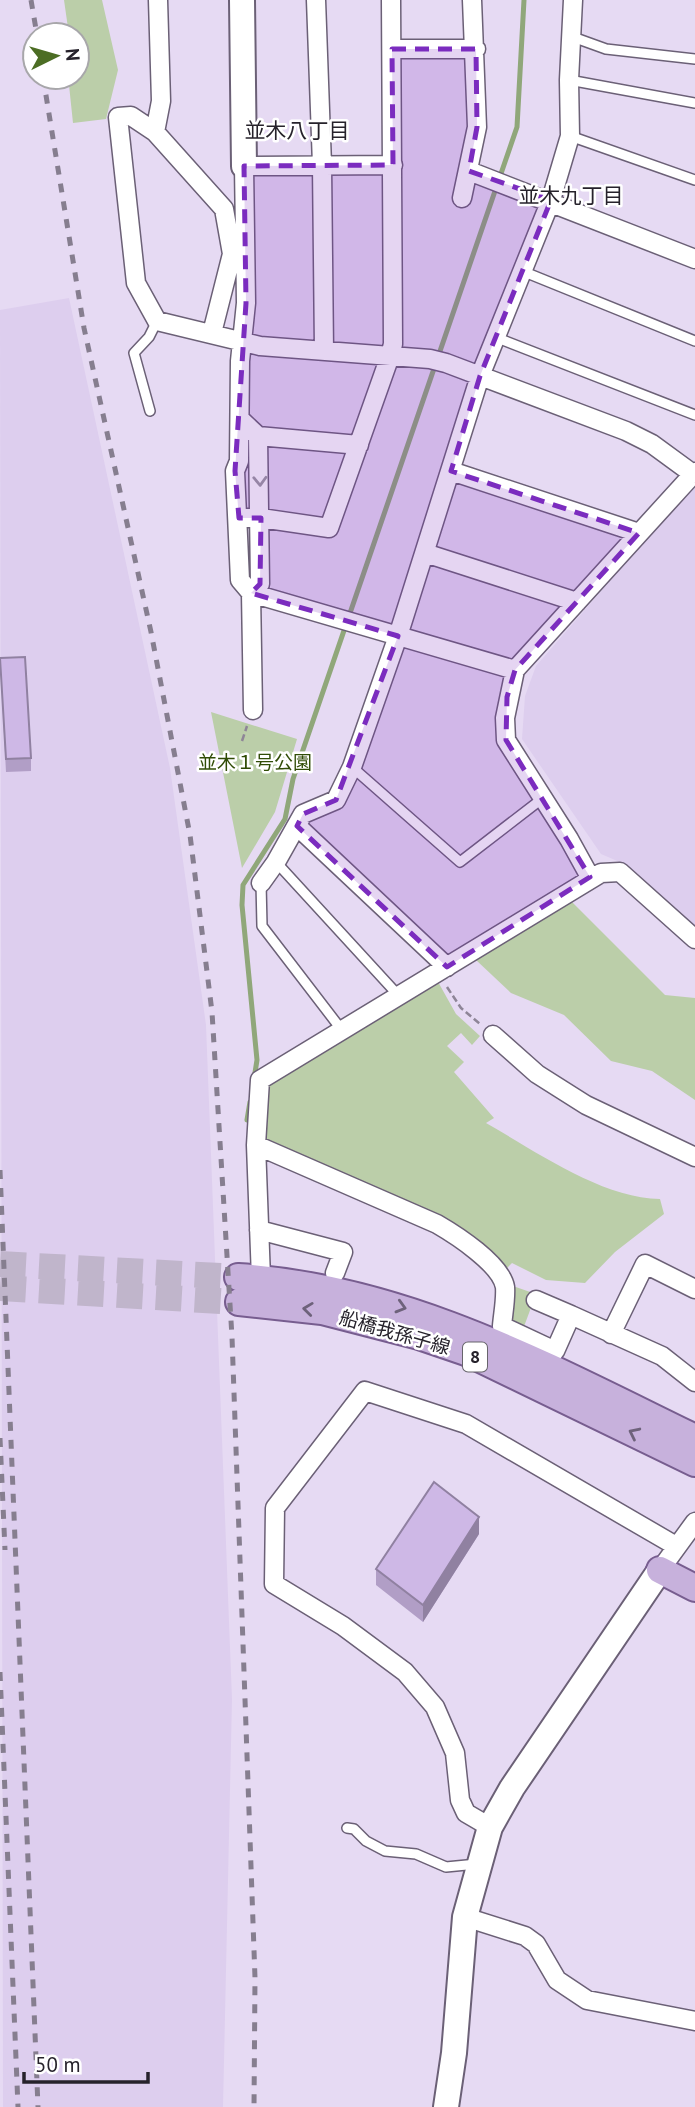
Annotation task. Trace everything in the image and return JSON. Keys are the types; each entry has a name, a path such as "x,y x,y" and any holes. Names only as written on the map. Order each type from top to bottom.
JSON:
{"main road":[{"name":"船橋我孫子線","path":"246,1286 329,1290 426,1314 553,1360 695,1438"},
{"name":"船橋我孫子線","path":"246,1286 322,1311 419,1336 466,1352 695,1463"},
{"path":"660,1570 695,1588"}],"street":[{"path":"155,132 161,101 158,0"},
{"path":"242,0 244,342 240,361 241,420 235,471 240,580 251,593 515,670"},
{"path":"316,0 323,165 324,351"},
{"path":"239,518 261,518 329,528 390,356 393,344 391,0"},
{"path":"462,198 477,127 472,0"},
{"path":"261,883 303,814 336,800 352,767 398,636 480,376 551,200 570,136 569,80 573,0"},
{"path":"392,49 476,49"},
{"path":"212,333 232,254 224,209 155,132 131,116 118,117 136,284 157,321 244,342 438,361 626,431 652,444 694,473 515,670 505,718 506,740 590,877"},
{"path":"244,166 393,165"},
{"path":"469,171 551,200 695,259"},
{"path":"241,420 258,436 359,445"},
{"path":"253,710 251,593 260,584 258,436"},
{"path":"451,471 639,533"},
{"path":"425,553 577,602"},
{"path":"297,826 442,970"},
{"path":"246,1286 260,1230 256,1145 260,1080 590,877 620,872 695,939"},
{"path":"493,1035 537,1074 586,1105 695,1157"},
{"path":"256,1145 437,1224 461,1238 487,1261 505,1285 502,1326 553,1360 571,1315"},
{"path":"260,1230 343,1252 335,1273"},
{"path":"611,1334 645,1264 695,1289"},
{"path":"536,1300 662,1356 695,1382"},
{"path":"490,1827 466,1813 460,1800 455,1753 435,1707 405,1672 343,1626 274,1584 275,1508 365,1391 466,1424 676,1546"},
{"path":"446,2107 454,2053 465,1917 490,1827 512,1788 695,1522"},
{"path":"465,1917 502,1926 525,1936 536,1944 557,1980 587,2000 695,2021"}],"lane":[{"path":"570,36 607,49 695,59"},
{"path":"569,80 695,103"},
{"path":"570,136 695,180"},
{"path":"522,271 695,341"},
{"path":"150,411 134,353 149,337 157,321"},
{"path":"495,337 695,415"},
{"path":"352,767 460,862 543,798"},
{"path":"276,862 398,995"},
{"path":"261,883 262,926 341,1029"},
{"path":"347,1828 354,1829 366,1841 385,1851 416,1854 446,1867 479,1864"}],"path":[{"path":"442,970 461,1008 493,1035"}],"highlighted area":[{"path":"392,49 476,49 477,127 469,171 551,200 480,376 451,471 639,533 515,670 507,697 506,740 590,877 447,967 297,826 303,814 336,800 398,636 251,593 260,584 261,518 239,518 235,471 246,303 244,166 393,165"}],"shaded area":[{"path":"69,298 170,768 206,1025 232,1699 223,2107 3,2107 0,310"},
{"path":"695,483 695,927 622,863 601,854 522,739 525,696 536,666"}],"green space":[{"path":"64,0 102,0 118,70 106,119 73,123 70,91 91,91 91,21 67,21"},
{"name":"並木１号公園","path":"211,712 297,739 275,812 242,868"},
{"path":"570,900 665,995 695,998 695,1100 652,1071 611,1061 564,1015 511,993 476,960"},
{"path":"437,980 456,1014 480,1036 472,1045 461,1033 447,1046 464,1062 454,1072 494,1118 486,1123 570,1172 616,1191 660,1199 664,1214 615,1252 585,1283 546,1280 512,1263 502,1273 492,1259 264,1143 268,1080"},
{"path":"510,1285 536,1294 522,1332 508,1325"}],"building":[{"path":"25,657 31,758 6,759 0,658"},
{"path":"434,1482 479,1517 423,1605 376,1569"}],"waterway":[{"path":"254,1079 257,1060 242,905 243,885 285,819 293,779 517,127 524,0"},
{"path":"247,1120 250,1102"}],"tunnel":[{"path":"0,1264 238,1277"},
{"path":"0,1288 239,1302"}],"railway":[{"path":"31,0 35,21"},
{"path":"45,91 84,328 151,632 190,835 212,1012 232,1337 255,1978 254,2107"},
{"path":"0,1170 38,2107"},
{"path":"0,1438 5,1550"},
{"path":"0,1672 18,2107"}],"district":[{"name":"並木八丁目","path":"297,131"},
{"name":"並木九丁目","path":"571,196"}]}
